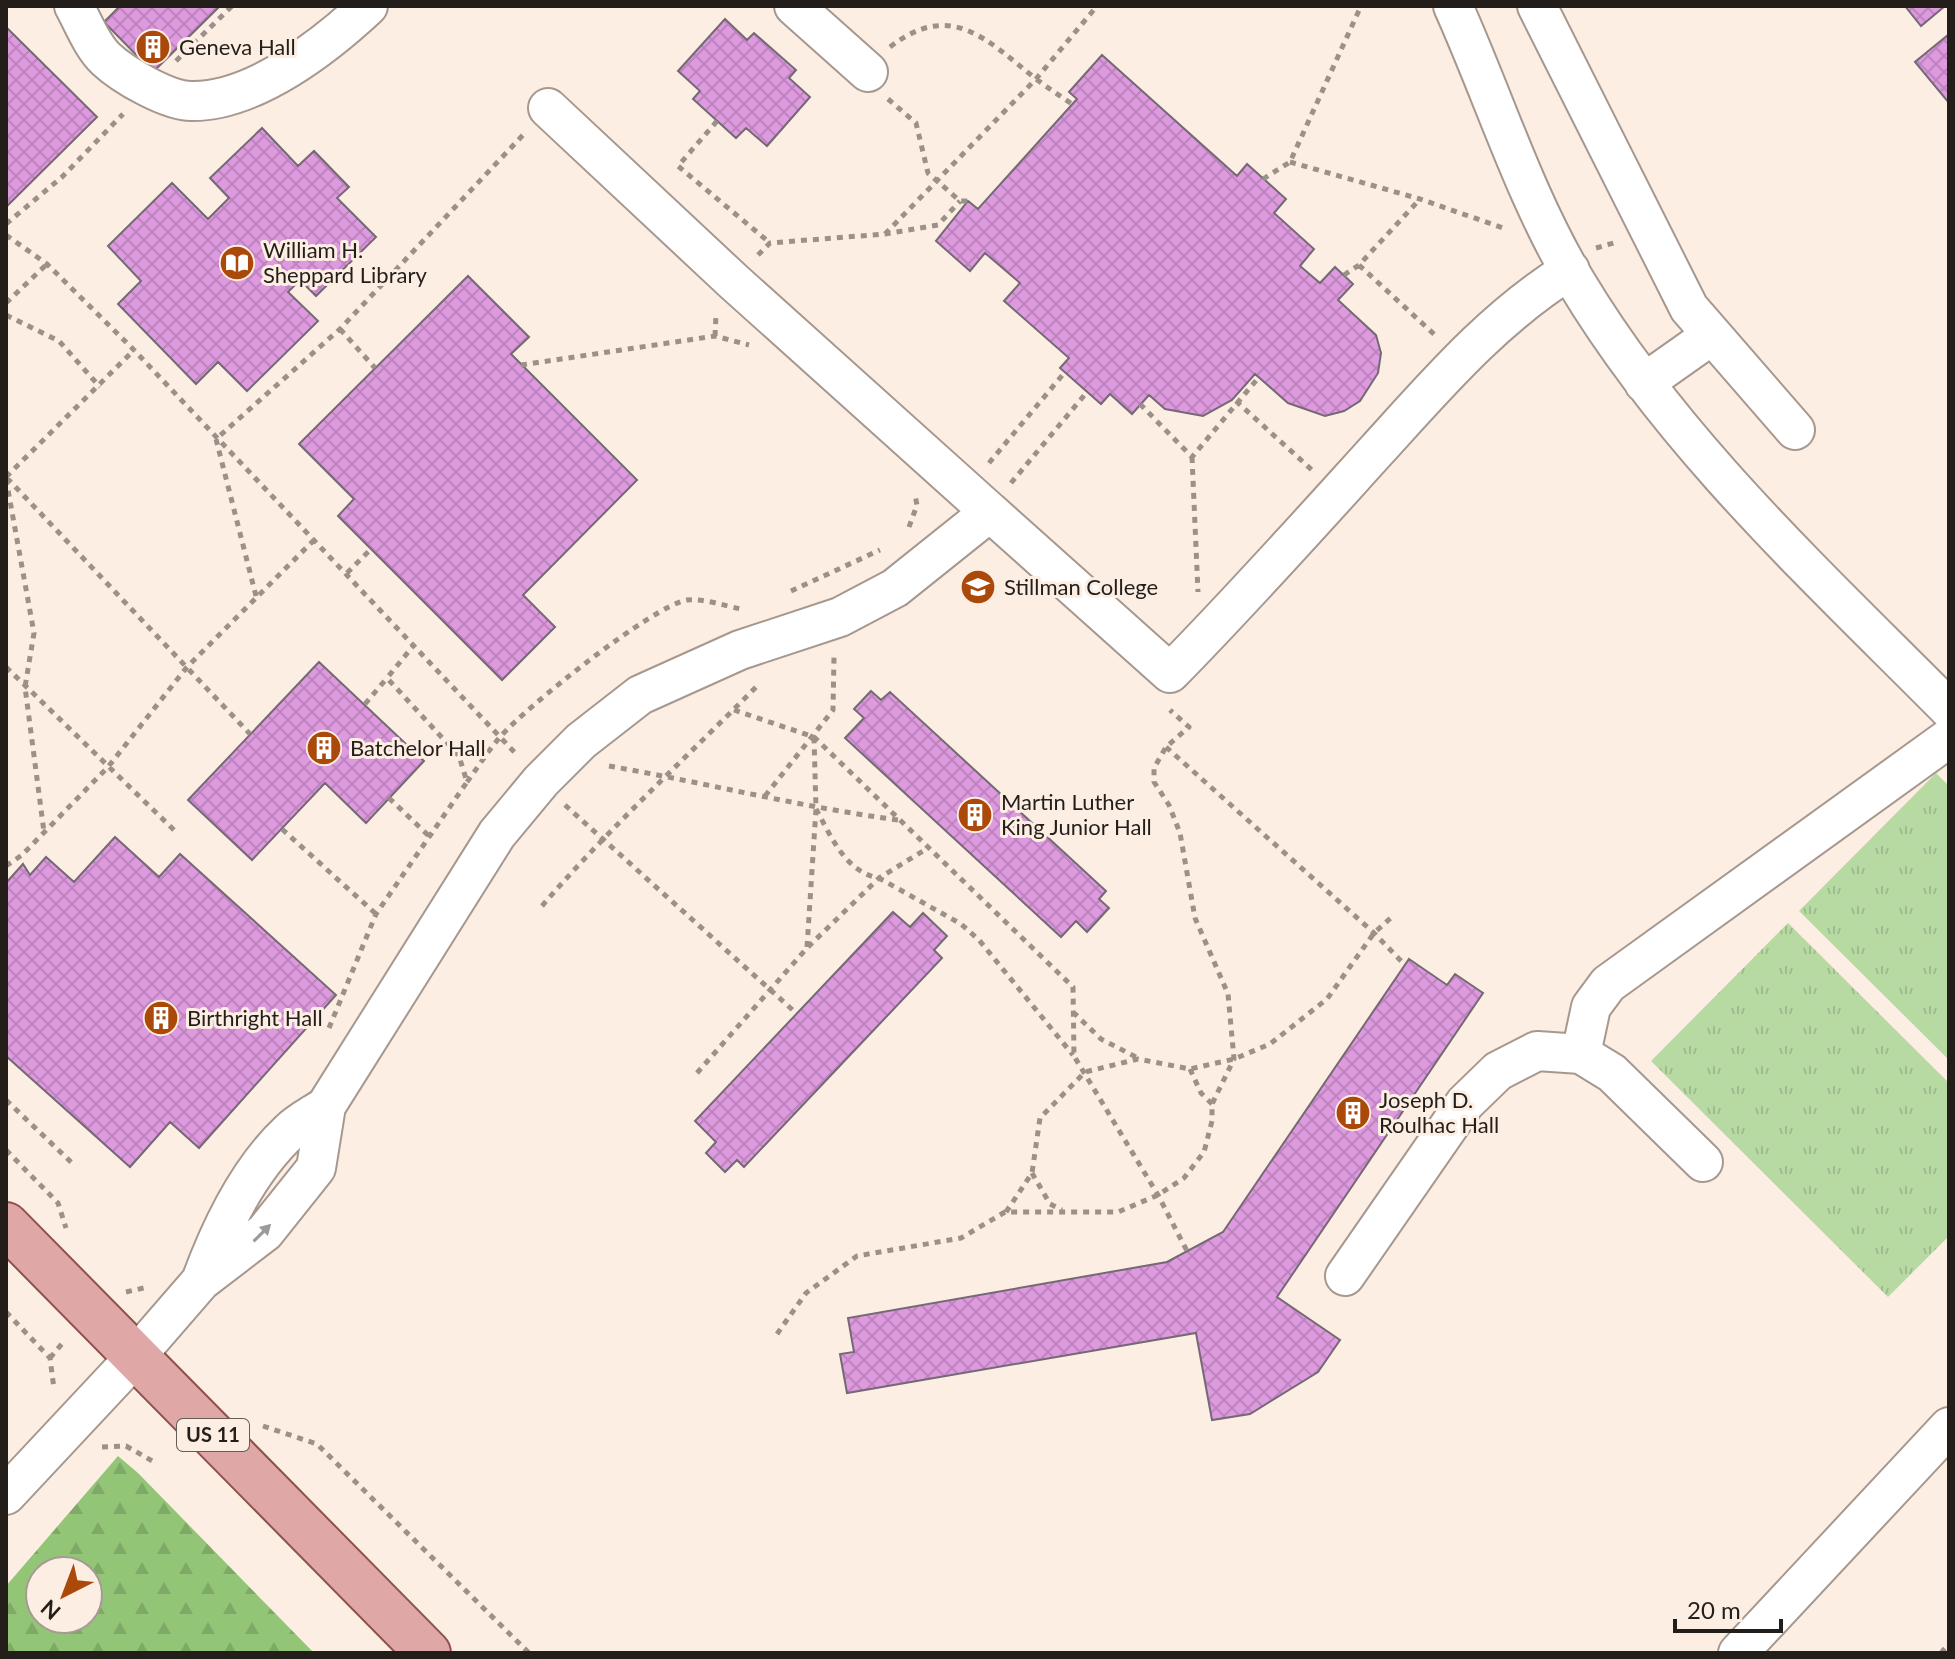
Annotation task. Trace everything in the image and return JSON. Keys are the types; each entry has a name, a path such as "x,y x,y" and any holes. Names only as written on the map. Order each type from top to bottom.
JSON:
{"main road":[{"name":"US 11","path":"6,1225 147,1344 428,1653"}],"street":[{"path":"74,6 105,58 156,91 192,102 233,92 280,75 337,35 368,6"},
{"path":"794,6 868,72"},
{"path":"1453,6 1509,145 1570,270 1644,383 1767,525 1949,709"},
{"path":"1537,6 1689,308 1795,430"},
{"path":"548,108 733,281 998,501 1170,673 1225,618 1452,367 1528,296 1570,270"},
{"path":"1644,383 1712,335"},
{"path":"6,1495 147,1344 201,1281 265,1232 316,1168 326,1106 497,834 541,781 640,695 740,650 840,617 895,588 998,501"},
{"path":"1581,1054 1591,1007 1608,984 1949,738"},
{"path":"1345,1276 1465,1103 1498,1071 1537,1051 1581,1054 1612,1073 1703,1162"},
{"path":"1738,1653 1949,1427"}],"path":[{"path":"885,234 1036,79 1097,6"},
{"path":"1263,179 1290,162 1361,6"},
{"path":"958,18 935,18 918,23 868,72 868,82 916,123 928,173 960,201 968,201"},
{"path":"969,23 980,28 1036,79 1072,104"},
{"path":"216,439 340,329 453,213 548,108"},
{"path":"717,121 678,166 770,243"},
{"path":"1290,162 1420,199 1508,230"},
{"path":"1344,275 1359,265 1420,199"},
{"path":"751,262 770,243 885,234 938,225 960,201"},
{"path":"6,235 47,264 134,350 524,762"},
{"path":"6,303 47,264"},
{"path":"1359,265 1435,335"},
{"path":"6,315 59,341 100,387"},
{"path":"1424,346 1445,326"},
{"path":"340,329 375,368"},
{"path":"521,365 715,336 758,347"},
{"path":"6,478 134,350"},
{"path":"983,470 1065,372"},
{"path":"1208,584 1198,595 1192,457 1259,377"},
{"path":"998,501 1087,392"},
{"path":"1236,401 1313,471"},
{"path":"1140,404 1192,457"},
{"path":"216,439 256,596"},
{"path":"1303,482 1323,460"},
{"path":"6,478 250,734"},
{"path":"6,478 34,633 25,687 44,833"},
{"path":"904,532 912,523 917,505 914,491"},
{"path":"6,866 44,833 108,767 187,667 315,539"},
{"path":"789,592 883,548"},
{"path":"347,573 371,549"},
{"path":"325,1037 376,914 500,736 603,650 664,610 688,600 749,610"},
{"path":"365,704 414,645"},
{"path":"765,796 833,710 834,647"},
{"path":"6,667 174,830"},
{"path":"387,678 459,756 467,782"},
{"path":"542,906 600,839 668,777 764,679"},
{"path":"1005,1212 1118,1212 1158,1195 1184,1178 1204,1152 1212,1121 1212,1104 1234,1059 1228,994 1195,918 1180,833 1169,805 1154,782 1154,768 1166,747 1189,727 1167,707"},
{"path":"733,710 814,737 1073,987 1074,1056"},
{"path":"807,948 816,809 814,737"},
{"path":"1166,747 1374,933 1405,965"},
{"path":"565,758 765,796 816,809 899,820"},
{"path":"389,798 430,837"},
{"path":"561,801 796,1013"},
{"path":"816,809 844,858 867,876 879,878 961,924 979,940 1085,1072 1158,1195 1187,1251"},
{"path":"282,829 376,914"},
{"path":"697,1073 807,948 879,878 928,848"},
{"path":"1073,1012 1101,1039 1138,1059 1190,1069 1234,1059 1270,1044 1327,999 1374,933 1394,915"},
{"path":"777,1334 806,1293 857,1256 961,1238 1005,1212 1032,1173 1040,1118 1085,1072 1138,1059"},
{"path":"1190,1069 1201,1093 1212,1104"},
{"path":"6,1100 72,1163"},
{"path":"6,1150 58,1203 67,1230"},
{"path":"1032,1173 1050,1204 1063,1211"},
{"path":"147,1344 121,1293 153,1285"},
{"path":"249,1422 317,1444 529,1653"},
{"path":"1941,1653 1949,1643"}],"green space":[{"path":"1936,773 1949,786 1949,1060 1799,911"},
{"path":"1788,923 1949,1083 1949,1236 1888,1297 1651,1061"},
{"path":"118,1456 314,1653 6,1653 6,1586 24,1565 24,1635 104,1635 104,1555 33,1555"}],"building":[{"name":"Geneva Hall","path":"120,6 220,6 153,72 104,22"},
{"path":"1905,6 1945,6 1921,26"},
{"path":"725,19 747,40 754,33 796,70 789,78 810,97 767,146 746,128 736,138 693,99 700,91 678,71"},
{"path":"6,27 97,117 6,207"},
{"path":"1949,34 1949,103 1915,62"},
{"path":"1102,55 1237,176 1247,164 1286,199 1274,213 1314,249 1300,266 1320,283 1335,267 1353,284 1338,300 1376,335 1381,353 1378,373 1360,401 1344,411 1325,416 1288,403 1255,374 1232,400 1203,416 1165,409 1149,395 1132,414 1110,394 1101,404 1060,368 1069,358 1004,301 1020,283 985,253 970,271 936,241 968,201 978,209 1077,99 1069,92"},
{"name":"William H. Sheppard Library","path":"262,128 298,166 314,151 349,187 337,198 376,237 316,296 300,280 288,292 318,321 247,391 218,362 196,384 118,304 141,281 108,246 172,183 208,219 229,198 210,178"},
{"path":"468,276 529,337 511,354 637,480 523,595 555,627 502,680 338,516 354,499 299,444"},
{"name":"Batchelor Hall","path":"319,662 424,761 366,823 325,783 252,860 188,800"},
{"name":"Martin Luther King Junior Hall","path":"871,691 881,700 890,692 1106,891 1099,899 1109,908 1087,932 1076,921 1061,937 845,738 864,718 854,709"},
{"name":"Birthright Hall","path":"115,837 159,877 180,854 336,995 199,1148 170,1122 130,1167 6,1056 6,883 23,864 30,875 46,857 74,882"},
{"path":"893,912 910,927 923,913 947,936 934,950 942,958 744,1167 737,1160 725,1172 706,1153 716,1142 695,1121"},
{"name":"Joseph D. Roulhac Hall","path":"1409,959 1447,985 1455,974 1483,993 1277,1297 1340,1340 1318,1372 1250,1414 1212,1420 1196,1333 847,1393 840,1354 854,1352 848,1318 1167,1262 1223,1232"}],"place":[{"name":"Geneva Hall","path":"153,47"},
{"name":"William H. Sheppard Library","path":"237,263"},
{"name":"Stillman College","path":"978,587"},
{"name":"Batchelor Hall","path":"324,748"},
{"name":"Martin Luther King Junior Hall","path":"975,815"},
{"name":"Birthright Hall","path":"161,1018"},
{"name":"Joseph D. Roulhac Hall","path":"1353,1113"}]}
